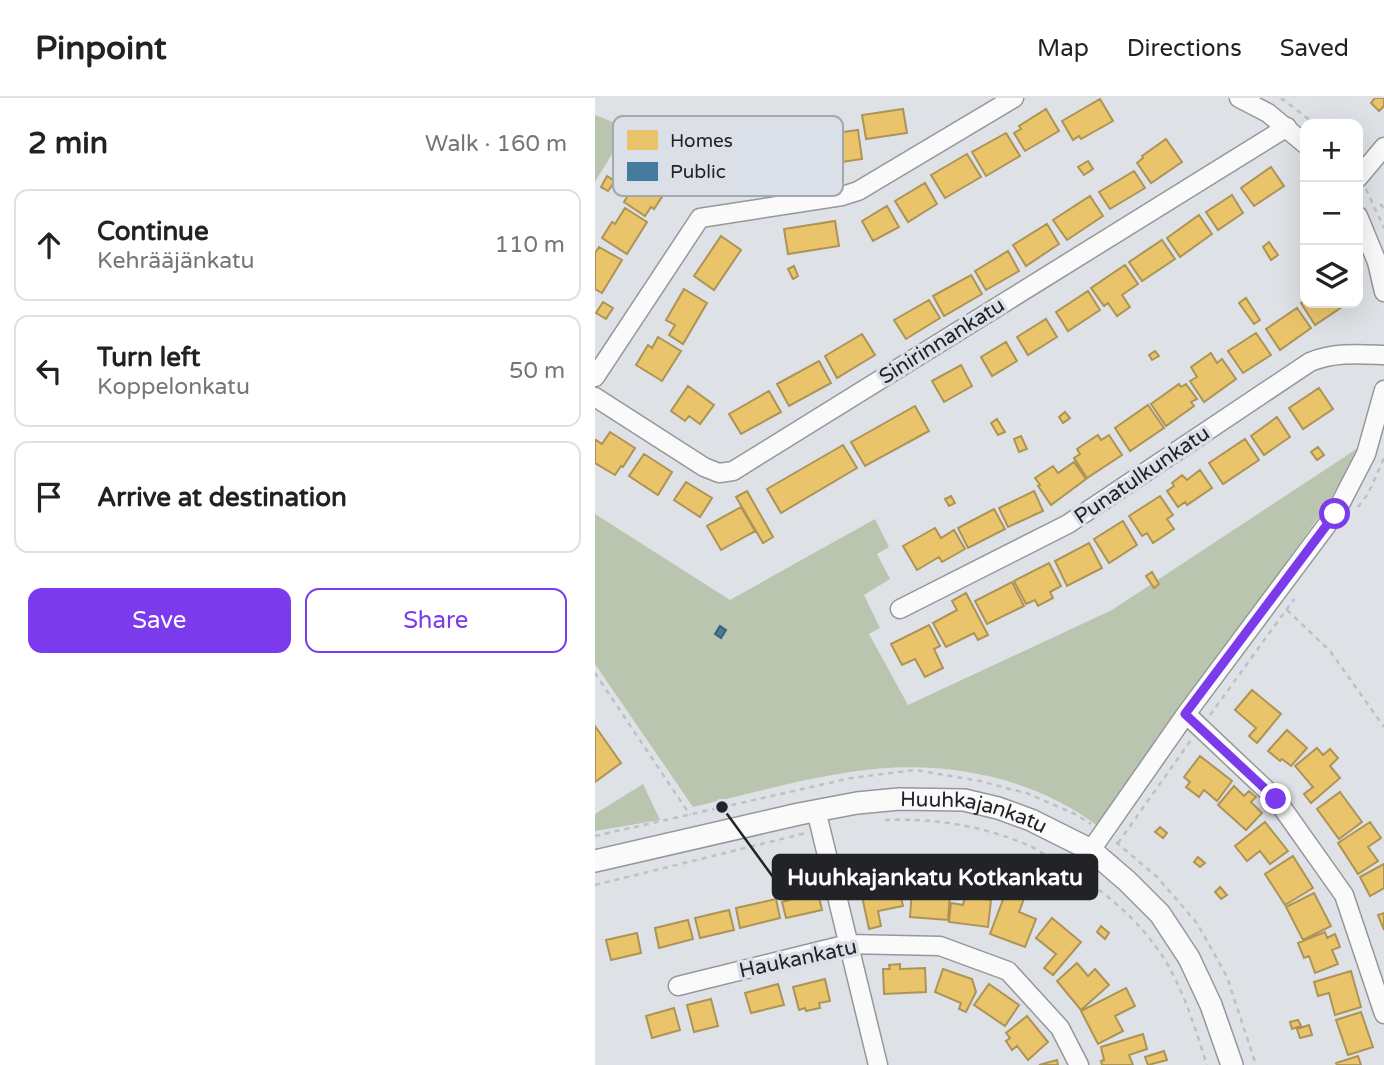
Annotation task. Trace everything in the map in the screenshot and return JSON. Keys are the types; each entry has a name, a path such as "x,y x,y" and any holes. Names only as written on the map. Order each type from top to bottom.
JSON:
{"street":[{"path":"843,196 858,191 1014,98"},
{"path":"1239,98 1268,113 1300,139"},
{"name":"Sinirinnankatu","path":"595,397 704,467 719,473 733,471 1287,127"},
{"path":"1363,171 1384,147"},
{"path":"595,377 700,218 842,196"},
{"path":"1363,228 1377,262 1384,292"},
{"name":"Punatulkunkatu","path":"900,609 1068,524 1310,362 1342,354 1384,355"},
{"path":"1091,849 1185,714 1335,514 1366,454 1384,390"},
{"path":"1185,714 1276,799 1344,895 1384,1014"},
{"name":"Huuhkajankatu","path":"595,861 818,820 899,799 964,800 998,808 1031,820 1091,849 1160,915 1189,958 1211,1005 1232,1065"},
{"path":"818,820 877,1065"},
{"name":"Haukankatu","path":"678,986 848,944 940,946 1008,971 1060,1028 1079,1065"}],"path":[{"path":"1280,98 1307,119"},
{"path":"1362,182 1384,228"},
{"path":"1380,204 1384,208"},
{"path":"1352,516 1368,494 1384,458"},
{"path":"1118,844 1299,591"},
{"path":"1287,610 1331,651 1384,727"},
{"path":"595,673 690,815"},
{"path":"595,836 851,778 915,770 980,781 1029,794 1075,814 1104,832 1157,877 1197,923 1227,977 1256,1065"},
{"path":"595,885 818,820"},
{"path":"883,820 939,821 993,832 1032,847 1093,883 1140,926 1164,959 1186,1002 1207,1065"}],"green space":[{"path":"595,115 613,122 613,153 595,182"},
{"path":"1361,446 1327,505 1099,827 1043,794 1013,783 981,774 915,767 830,775 693,807 595,664 595,514 730,600 875,519 889,547 877,554 890,579 864,595 880,628 869,634 908,705 1112,610"},
{"path":"643,784 660,820 595,831 595,814"}],"building: Homes":[{"path":"1375,98 1384,98 1384,106 1379,111 1371,103"},
{"path":"1100,99 1113,121 1081,139 1079,136 1073,140 1062,121"},
{"path":"903,109 907,133 866,139 862,115"},
{"path":"1046,109 1059,131 1025,151 1014,133 1021,129 1019,126"},
{"path":"858,130 862,159 843,162 843,132"},
{"path":"1006,133 1020,156 986,176 972,152"},
{"path":"1166,139 1182,162 1151,183 1137,163 1142,156"},
{"path":"967,154 981,177 945,198 931,175"},
{"path":"1088,161 1093,169 1084,175 1078,167"},
{"path":"1271,167 1284,186 1254,206 1241,188"},
{"path":"1134,171 1145,188 1110,209 1099,192"},
{"path":"607,176 613,180 608,191 601,187"},
{"path":"925,183 937,204 908,222 895,201"},
{"path":"1232,195 1243,213 1218,230 1206,212"},
{"path":"628,196 662,196 654,209 651,207 645,216 624,202"},
{"path":"1090,196 1103,216 1067,240 1053,220"},
{"path":"887,206 899,227 873,241 862,221"},
{"path":"625,208 647,222 627,254 602,238"},
{"path":"1199,215 1212,234 1180,257 1167,238"},
{"path":"835,221 839,246 788,254 784,229"},
{"path":"1047,224 1059,244 1026,266 1013,245"},
{"path":"721,236 741,250 714,290 694,276"},
{"path":"1162,240 1175,259 1142,281 1129,262"},
{"path":"1269,242 1278,255 1271,260 1263,247"},
{"path":"599,247 622,260 602,293 595,289 595,253"},
{"path":"1008,251 1019,271 986,290 975,271"},
{"path":"1125,265 1138,284 1122,295 1130,307 1117,316 1108,303 1104,306 1091,288"},
{"path":"794,266 798,276 793,279 788,269"},
{"path":"971,275 982,294 944,316 933,296"},
{"path":"684,289 707,303 683,344 669,335 675,325 666,320"},
{"path":"1088,291 1100,310 1068,331 1056,312"},
{"path":"1246,298 1260,320 1254,324 1239,303"},
{"path":"929,300 940,318 906,339 894,320"},
{"path":"603,302 613,308 606,319 596,313"},
{"path":"1297,308 1311,328 1280,350 1266,329"},
{"path":"1304,308 1340,308 1315,325"},
{"path":"1046,319 1057,337 1028,355 1017,337"},
{"path":"1256,333 1271,355 1243,373 1228,351"},
{"path":"862,334 875,355 837,378 825,356"},
{"path":"658,337 681,351 662,381 636,365 648,345 652,348"},
{"path":"1006,342 1017,361 992,376 981,357"},
{"path":"1155,351 1159,356 1152,360 1149,355"},
{"path":"1211,353 1217,363 1222,359 1236,379 1204,402 1190,381 1197,377 1191,367"},
{"path":"819,361 831,383 789,406 777,384"},
{"path":"961,365 972,386 944,402 932,381"},
{"path":"1179,384 1181,387 1186,384 1197,399 1191,402 1194,406 1166,426 1151,404"},
{"path":"688,386 714,405 700,424 689,416 685,421 671,411"},
{"path":"1319,388 1333,409 1303,429 1289,408"},
{"path":"769,391 781,412 741,434 729,414"},
{"path":"1148,405 1164,428 1130,451 1115,428"},
{"path":"915,406 929,431 865,466 851,442"},
{"path":"1065,412 1070,418 1063,423 1059,417"},
{"path":"1277,417 1290,437 1264,455 1251,436"},
{"path":"997,419 1005,432 998,435 991,423"},
{"path":"610,432 635,448 615,475 595,463 596,440 602,444"},
{"path":"1098,435 1101,440 1109,435 1122,455 1087,478 1074,458 1080,454 1077,449"},
{"path":"1021,436 1027,449 1019,452 1014,439"},
{"path":"1245,439 1259,460 1223,484 1209,463"},
{"path":"843,445 857,468 781,513 767,489"},
{"path":"1318,447 1324,455 1317,460 1311,452"},
{"path":"644,454 672,472 658,495 629,476"},
{"path":"1074,462 1086,479 1051,505 1035,478 1053,466 1058,473"},
{"path":"1200,470 1212,488 1187,505 1185,502 1178,507 1167,491 1182,475 1187,480"},
{"path":"686,482 712,498 700,517 674,500"},
{"path":"747,491 773,537 763,543 736,497"},
{"path":"1034,491 1043,511 1008,527 999,508"},
{"path":"951,496 955,503 949,506 945,499"},
{"path":"1160,496 1173,515 1167,519 1174,529 1153,543 1147,533 1142,536 1129,516"},
{"path":"741,507 755,531 721,550 707,526"},
{"path":"994,509 1005,529 968,548 958,528"},
{"path":"1123,521 1137,545 1109,563 1094,539"},
{"path":"935,528 941,538 954,530 965,549 942,562 939,557 917,570 903,546"},
{"path":"1089,543 1102,568 1067,586 1055,561"},
{"path":"1049,563 1061,586 1050,592 1053,598 1038,606 1035,600 1026,604 1014,581"},
{"path":"1152,572 1159,584 1154,588 1146,576"},
{"path":"1012,582 1024,606 987,624 975,601"},
{"path":"966,593 988,635 978,640 974,633 946,647 933,623 957,610 952,601"},
{"path":"929,625 940,646 934,649 943,668 925,677 915,659 902,665 891,644"},
{"path":"1252,690 1281,714 1257,743 1249,736 1256,728 1235,710"},
{"path":"595,726 621,763 595,782"},
{"path":"1287,730 1307,748 1291,766 1268,751"},
{"path":"1317,748 1323,755 1330,749 1338,758 1330,766 1340,778 1311,803 1304,794 1313,787 1295,766"},
{"path":"1200,756 1232,781 1217,801 1204,790 1199,797 1186,787 1190,782 1184,777"},
{"path":"1234,786 1244,796 1249,791 1256,797 1251,802 1262,813 1246,830 1218,805"},
{"path":"1340,792 1362,822 1339,839 1317,809"},
{"path":"1265,822 1288,851 1270,864 1260,851 1247,861 1235,846"},
{"path":"1370,822 1381,838 1368,847 1378,861 1358,874 1338,843"},
{"path":"1160,827 1167,833 1163,838 1155,832"},
{"path":"1293,856 1313,888 1285,905 1265,874"},
{"path":"1198,857 1205,863 1200,867 1194,862"},
{"path":"1384,864 1384,888 1370,896 1360,877"},
{"path":"913,875 946,878 945,892 950,893 948,920 910,917"},
{"path":"897,879 903,906 878,911 881,926 869,929 860,887"},
{"path":"1220,887 1227,895 1221,899 1215,892"},
{"path":"817,889 822,910 786,918 782,902 789,900 788,896"},
{"path":"1007,889 1025,896 1019,912 1036,919 1025,947 990,934"},
{"path":"1314,893 1331,926 1303,940 1286,907"},
{"path":"965,896 991,900 988,927 949,922 951,903 963,905"},
{"path":"776,899 780,918 740,928 736,908"},
{"path":"729,910 734,930 700,938 695,918"},
{"path":"1384,913 1384,930 1378,915"},
{"path":"1052,918 1081,942 1053,975 1044,968 1056,954 1036,938"},
{"path":"688,920 693,939 659,948 655,928"},
{"path":"1101,926 1109,933 1105,939 1097,932"},
{"path":"1325,932 1327,938 1335,934 1340,947 1332,950 1338,964 1315,973 1309,956 1304,958 1298,943"},
{"path":"637,933 641,953 611,960 606,940"},
{"path":"1077,963 1088,976 1095,969 1109,985 1081,1010 1057,981"},
{"path":"900,964 900,969 925,968 926,992 884,994 883,969 890,969 889,965"},
{"path":"943,969 972,979 976,992 966,1012 959,1009 961,1003 935,992"},
{"path":"1351,971 1361,1007 1335,1015 1329,993 1318,996 1314,982"},
{"path":"825,979 830,1001 819,1003 820,1008 799,1010 793,987"},
{"path":"778,984 784,1005 751,1013 745,993"},
{"path":"989,984 1019,1005 1005,1026 974,1005"},
{"path":"1126,988 1135,1006 1115,1016 1123,1031 1098,1044 1081,1011"},
{"path":"711,999 718,1026 694,1032 687,1005"},
{"path":"674,1008 680,1030 652,1038 646,1016"},
{"path":"1361,1012 1373,1047 1348,1055 1336,1020"},
{"path":"1027,1016 1048,1042 1028,1060 1017,1046 1012,1050 1006,1041 1010,1038 1006,1033"},
{"path":"1298,1020 1301,1026 1292,1029 1290,1022"},
{"path":"1309,1025 1312,1035 1300,1038 1297,1029"},
{"path":"1143,1034 1147,1049 1129,1055 1133,1065 1102,1065 1101,1061 1104,1060 1101,1047"},
{"path":"1164,1051 1167,1060 1148,1065 1145,1057"},
{"path":"1358,1056 1361,1065 1336,1063"},
{"path":"1057,1060 1058,1065 1039,1065"}],"building: Public":[{"path":"720,626 726,630 721,638 715,634"}],"place":[{"name":"Huuhkajankatu Kotkankatu","path":"722,807"}],"route":[{"path":"1276,799 1185,714 1335,514"}]}
